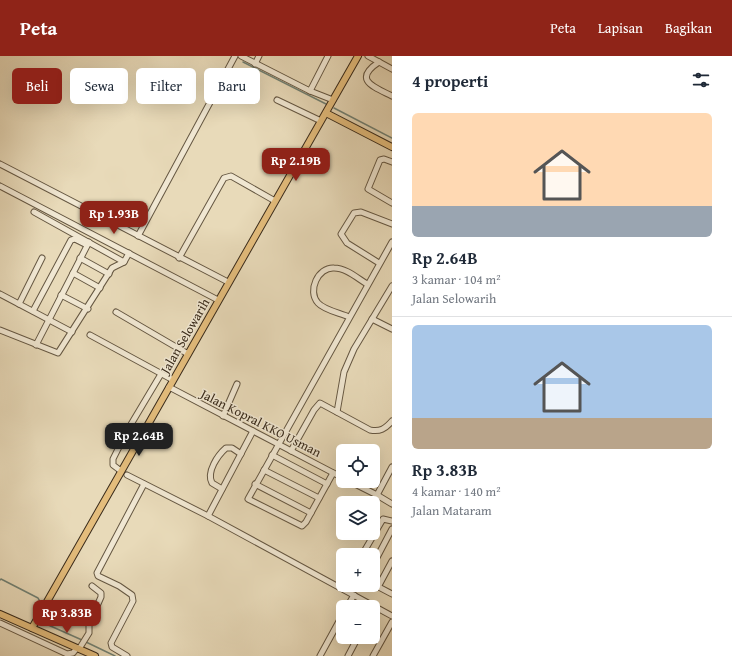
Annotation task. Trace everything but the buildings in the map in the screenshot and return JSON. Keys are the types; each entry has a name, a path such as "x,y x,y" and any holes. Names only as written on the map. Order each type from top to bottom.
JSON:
{"main road":[{"name":"Jalan Selowarih","path":"32,628 358,56"},
{"path":"326,113 392,147"},
{"path":"0,614 79,647 95,656"}],"street":[{"path":"138,236 235,56"},
{"path":"241,56 310,91 333,100"},
{"path":"255,64 259,56"},
{"path":"310,91 328,56"},
{"path":"368,56 392,69"},
{"path":"379,62 370,68 366,74 366,79 368,83 392,96"},
{"path":"278,100 321,121"},
{"path":"392,162 384,159 380,160 368,189 392,203"},
{"path":"0,164 179,258 228,282"},
{"path":"179,258 224,178 231,176 240,180 275,201"},
{"path":"0,186 218,300"},
{"path":"34,212 124,262"},
{"path":"378,263 347,244 340,234 354,213 361,212 392,224"},
{"path":"33,311 71,240 75,239 88,243"},
{"path":"333,473 304,526 299,526 250,501 248,496 279,444 378,263 392,242"},
{"path":"36,345 88,243"},
{"path":"0,330 58,353 88,309 109,274 116,265 124,262 129,253"},
{"path":"19,304 42,258"},
{"path":"80,258 109,274"},
{"path":"349,317 323,307 318,303 313,292 318,276 324,270 332,267 342,269 367,284"},
{"path":"72,273 100,288"},
{"path":"337,412 344,372 354,349 392,286"},
{"path":"0,294 72,332"},
{"path":"61,295 88,309"},
{"path":"116,312 188,354"},
{"path":"372,319 392,329"},
{"path":"90,335 173,380"},
{"path":"121,471 114,465 113,459 127,431 161,374"},
{"path":"223,416 237,384"},
{"name":"Jalan Kopral KKO Usman","path":"168,387 336,474"},
{"path":"291,451 319,404 323,404 370,430 377,432 386,428 392,421"},
{"path":"208,516 253,431"},
{"path":"222,489 212,483 210,476 212,470 226,448 232,448 241,454"},
{"path":"272,456 327,484"},
{"path":"377,495 392,467"},
{"path":"264,470 319,498"},
{"path":"127,475 208,516 363,600"},
{"path":"127,656 112,647 111,643 133,601 132,595 98,576 97,573 144,484"},
{"path":"255,484 311,513"},
{"path":"363,488 392,504"},
{"path":"366,548 382,520 386,518 392,521"},
{"path":"380,552 392,530"},
{"path":"380,583 392,561"},
{"path":"0,623 67,654 73,653 89,633 89,624 101,597 101,593 92,586"},
{"path":"380,588 392,593"},
{"path":"351,600 354,594"},
{"path":"380,611 392,616"},
{"path":"373,656 392,622"},
{"path":"320,656 336,627"},
{"path":"348,656 354,644"}],"waterway":[{"path":"243,62 326,104"},
{"path":"334,108 392,138"},
{"path":"0,580 1,579 38,598 42,605"},
{"path":"45,611 44,619 46,624 82,640"},
{"path":"86,642 115,656"}]}
